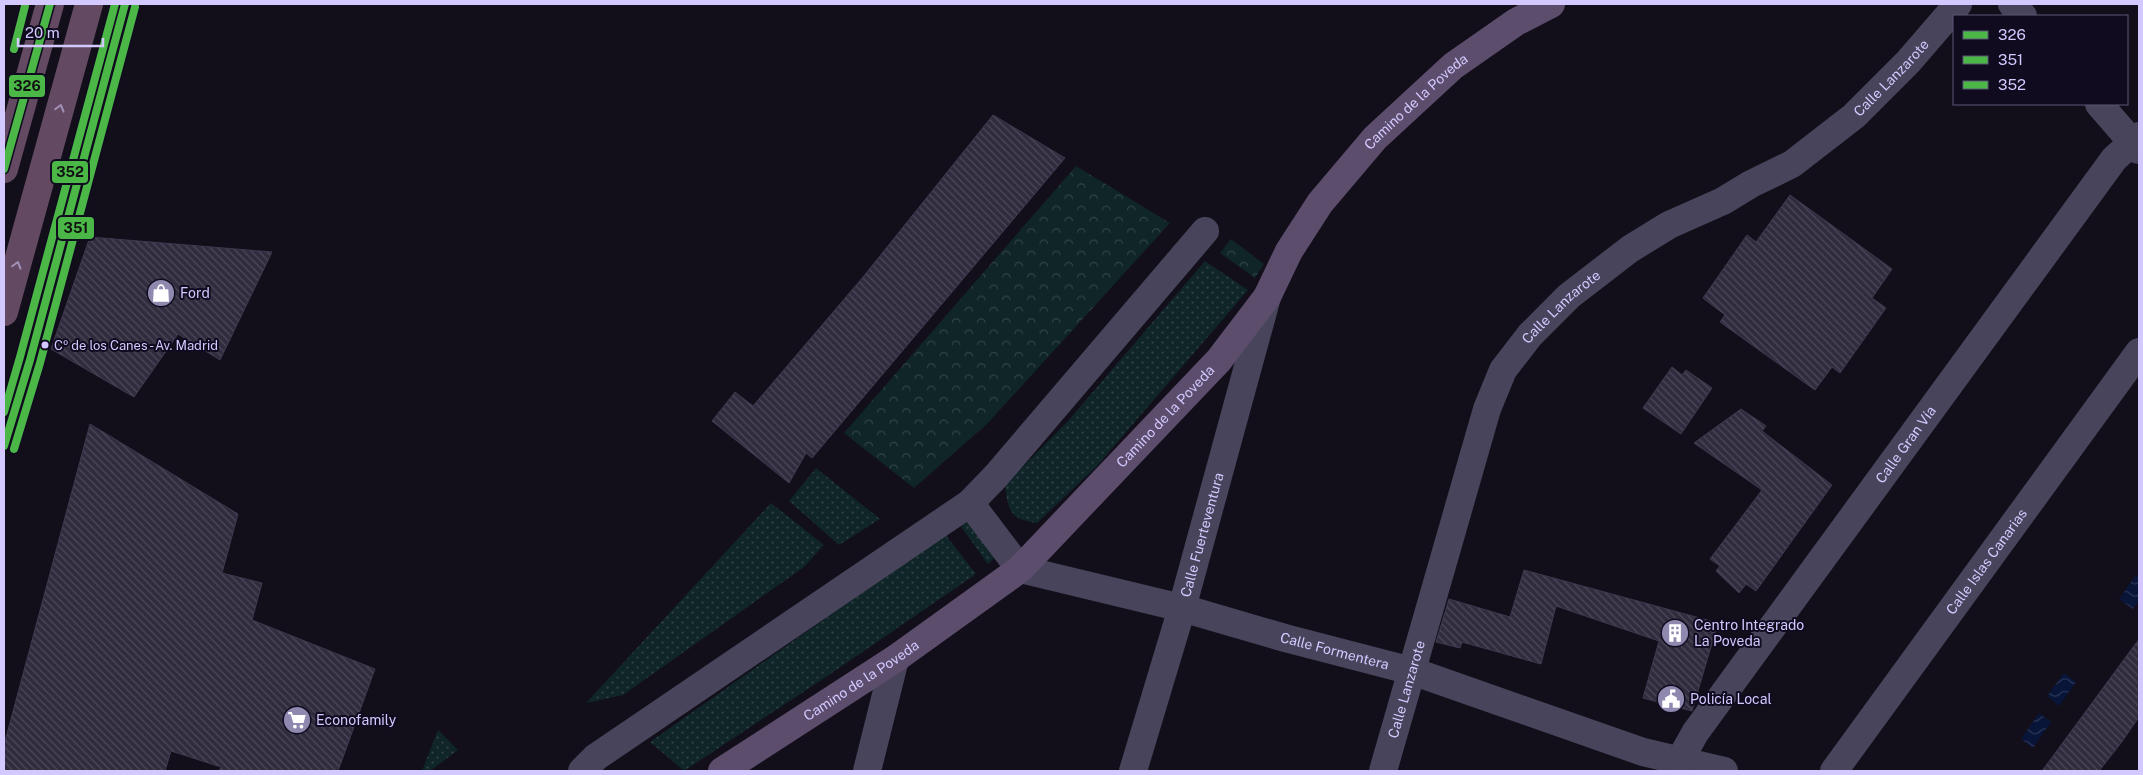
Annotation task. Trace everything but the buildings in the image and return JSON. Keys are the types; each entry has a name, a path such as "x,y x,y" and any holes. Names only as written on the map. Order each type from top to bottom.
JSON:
{"highway":[{"path":"4,169 50,4"},
{"path":"4,312 90,4"}],"main road":[{"name":"Camino de la Poveda","path":"722,771 895,659 1020,569 1219,360 1267,297 1288,251 1320,203 1374,138 1453,66 1516,22 1550,4"}],"street":[{"name":"Calle Lanzarote","path":"1382,771 1487,409 1503,370 1530,335 1569,296 1630,249 1669,225 1723,201 1751,184 1792,164 1854,116 1908,62 1958,4"},
{"path":"2012,4 2022,15"},
{"path":"2100,105 2137,143"},
{"name":"Calle Gran Vía","path":"1680,760 1701,725 2114,159 2137,143"},
{"path":"582,771 596,757 970,503 996,476 1205,231"},
{"name":"Calle Fuerteventura","path":"1133,771 1182,608 1267,297"},
{"name":"Calle Islas Canarias","path":"1834,771 2139,352"},
{"path":"970,503 1020,569"},
{"name":"Calle Formentera","path":"1020,569 1182,608 1285,638 1412,671 1641,761 1680,760 1724,771"},
{"path":"867,771 895,659"}],"green space":[{"path":"1076,166 1170,223 987,424 914,488 844,433"},
{"path":"1231,239 1264,264 1255,278 1220,253"},
{"path":"1205,261 1248,290 1097,466 1037,523 1016,516 1009,507 1005,485 1068,421"},
{"path":"816,468 880,519 839,545 789,501"},
{"path":"771,503 824,545 804,567 623,695 586,703"},
{"path":"957,521 975,522 997,555 988,564"},
{"path":"945,534 976,574 684,771 650,742"},
{"path":"438,730 458,750 430,771 422,771"}],"water":[{"path":"2136,575 2139,577 2139,600 2133,609 2119,599"},
{"path":"2064,673 2076,682 2059,706 2047,696"},
{"path":"2039,713 2051,722 2033,748 2021,739"}],"transit line":[{"name":"326","path":"4,169 50,4"},
{"name":"352","path":"4,412 115,4"},
{"name":"326","path":"4,446 30,360 125,4"},
{"name":"351","path":"14,49 25,6"},
{"name":"351","path":"14,449 40,363 135,7"}],"place":[{"name":"Ford","path":"161,293"},
{"name":"Cº de los Canes - Av. Madrid","path":"45,345"},
{"name":"Centro Integrado La Poveda","path":"1675,633"},
{"name":"Policía Local","path":"1671,699"},
{"name":"Econofamily","path":"297,720"}]}
